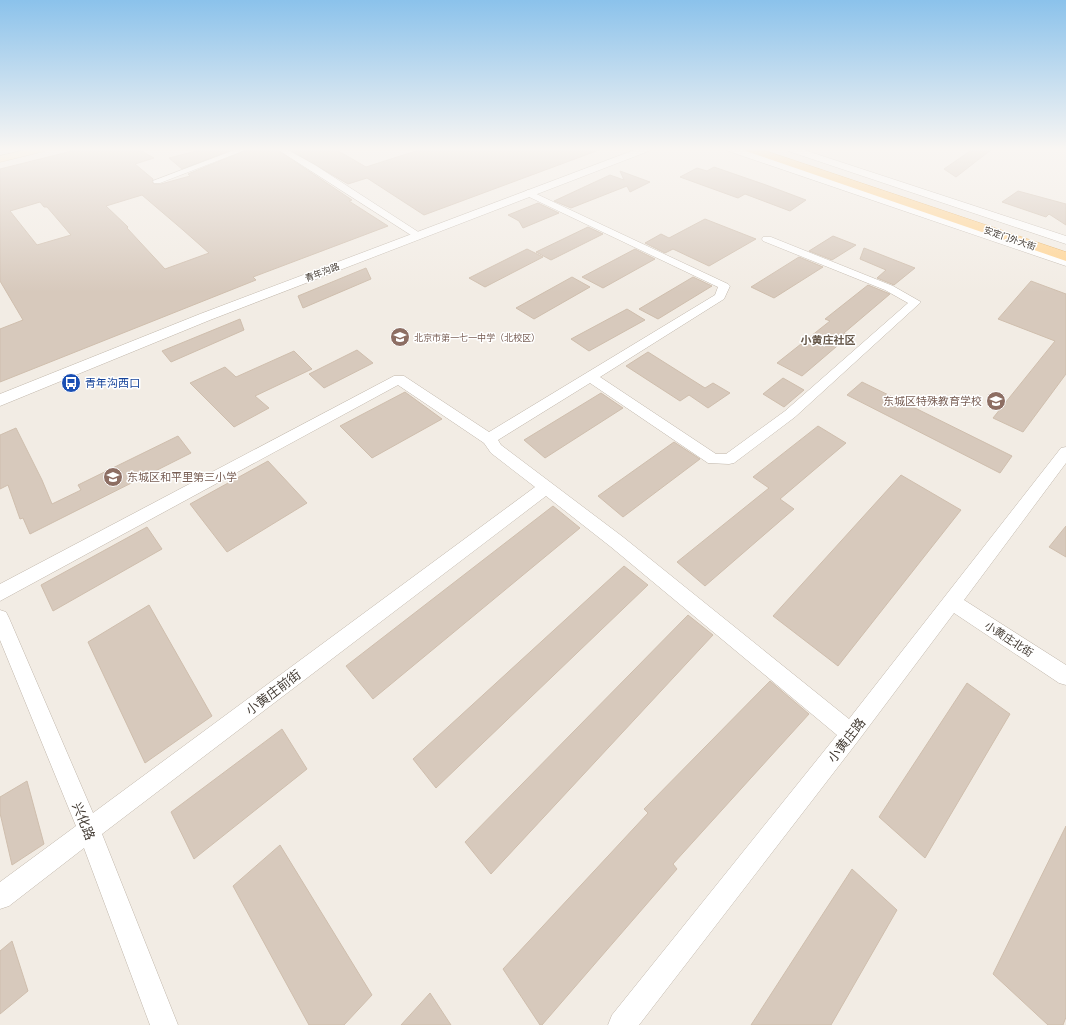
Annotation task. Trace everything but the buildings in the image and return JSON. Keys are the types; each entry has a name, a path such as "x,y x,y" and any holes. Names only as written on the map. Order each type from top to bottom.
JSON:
{"main road":[{"name":"安定门外大街","path":"890,197 1066,257"},
{"name":"安定门外大街","path":"918,197 1066,248"}],"street":[{"path":"359,197 418,235"},
{"name":"青年沟路","path":"0,400 205,317 518,197"},
{"path":"489,439 720,297 724,286 536,197"},
{"path":"873,197 1066,262"},
{"path":"936,197 1066,240"},
{"path":"591,377 713,459 729,459 790,414 915,302 889,288 767,239"},
{"path":"0,593 399,379 489,439 496,449 617,542 851,734"},
{"name":"小黄庄路","path":"622,1025 851,734 1066,452"},
{"name":"小黄庄前街","path":"0,897 545,488"},
{"name":"小黄庄北街","path":"951,601 1066,676"},
{"name":"兴化路","path":"0,618 88,831 164,1025"}],"place":[{"name":"北京市第一七一中学（北校区）","path":"400,337"},
{"name":"青年沟西口","path":"71,383"},
{"name":"东城区特殊教育学校","path":"996,401"},
{"name":"东城区和平里第三小学","path":"113,477"}],"district":[{"name":"小黄庄社区","path":"828,340"}]}
